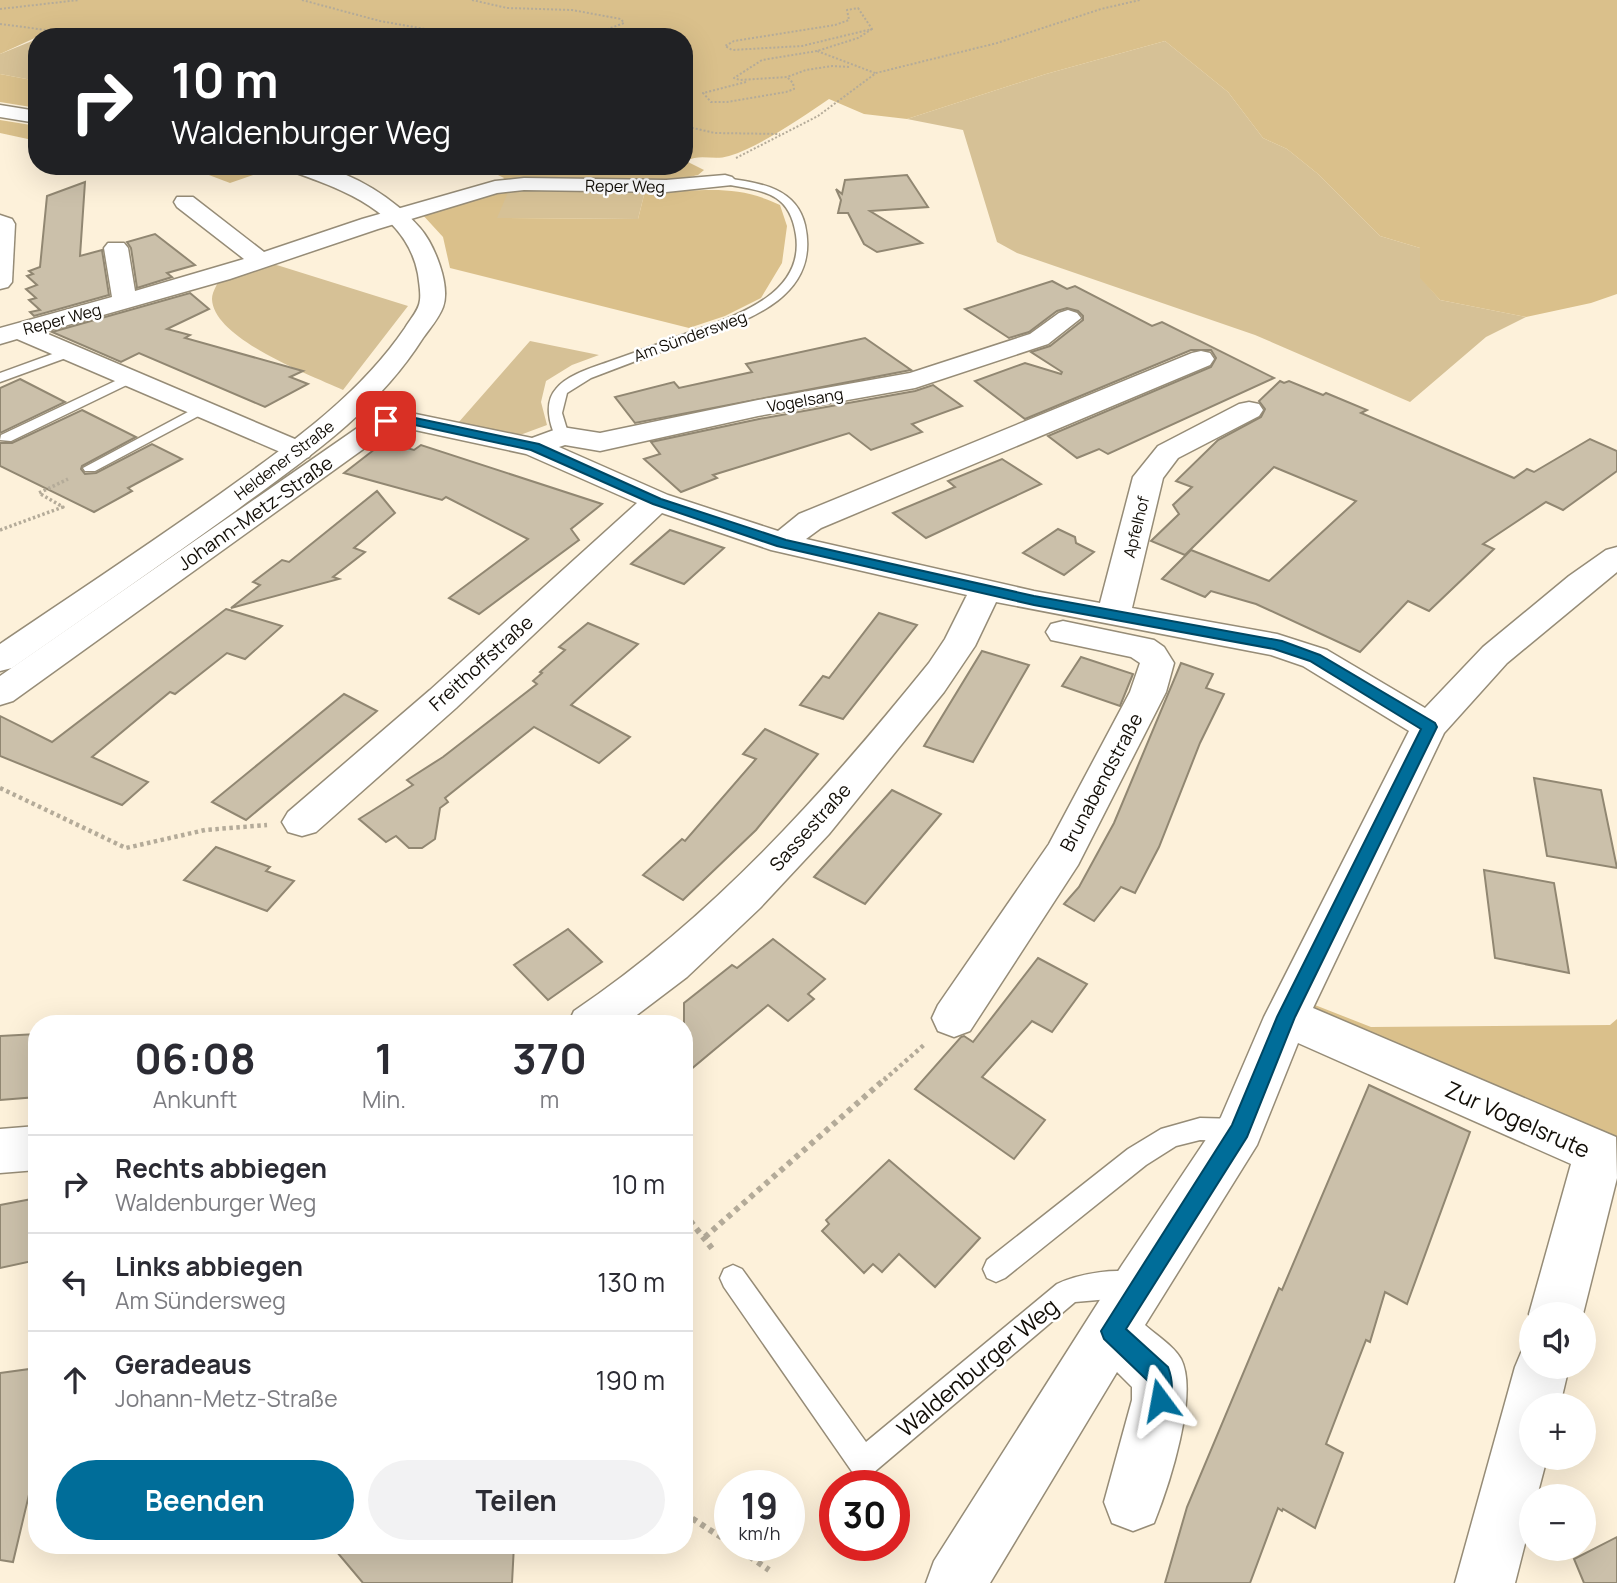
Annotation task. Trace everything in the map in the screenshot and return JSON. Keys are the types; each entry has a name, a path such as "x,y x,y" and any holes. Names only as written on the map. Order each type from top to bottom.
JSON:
{"street":[{"path":"0,111 28,116"},
{"name":"Heldener Straße","path":"0,660 146,562 299,451 356,405 404,352 432,303 430,263 417,237 399,215 374,199 321,175"},
{"name":"Reper Weg","path":"9,333 125,302 495,187 524,184 666,186 725,181"},
{"path":"185,202 261,261"},
{"path":"0,222 4,224 0,282"},
{"name":"Reper Weg","path":"116,248 125,302"},
{"name":"Vogelsang","path":"548,442 600,442 758,408 915,380 1039,339 1068,318"},
{"path":"9,333 69,352 299,451"},
{"path":"782,543 810,521 1201,359"},
{"name":"Apfelhof","path":"1114,615 1148,477 1168,453 1250,410"},
{"name":"Johann-Metz-Straße","path":"0,693 386,421 401,418 548,442"},
{"path":"548,442 657,501 782,543 1034,601 1277,645 1315,658 1429,727"},
{"name":"Freithoffstraße","path":"302,822 443,699 657,501"},
{"path":"956,1583 1141,1283 1240,1130 1286,1017 1429,727 1495,655 1581,583 1617,557"},
{"name":"Sassestraße","path":"604,1015 637,993 710,931 799,842 849,784 957,648 986,589"},
{"name":"Brunabendstraße","path":"954,1018 1064,854 1148,692 1157,663 1152,655 1142,648 1063,632 1042,620 1034,601"},
{"name":"Zur Vogelsrute","path":"1286,1017 1599,1153 1559,1302"},
{"path":"0,1151 28,1149"},
{"path":"1112,1331 1160,1376 1160,1400 1133,1502"},
{"path":"1485,1583 1519,1455"}],"lane":[{"name":"Am Sündersweg","path":"548,442 561,391 586,374 751,314 775,300 796,270 805,245 795,208 783,196 755,185 725,181"},
{"path":"0,378 69,352"},
{"path":"6,438 130,379"},
{"path":"90,468 201,409"},
{"path":"996,1269 1137,1157 1170,1137 1200,1129 1240,1130"},
{"name":"Waldenburger Weg","path":"733,1278 863,1463 1066,1293 1077,1288 1141,1283"}],"path":[{"path":"0,9 79,0"},
{"path":"302,0 380,21 419,28"},
{"path":"472,0 527,11 572,10 621,19 624,23 611,28"},
{"path":"725,181 723,169 733,159 818,116 876,74 997,43 1101,9 1140,0"},
{"path":"858,8 872,29 802,46 733,50 725,46 734,41 835,26 849,20 847,10 858,8"},
{"path":"0,24 31,28"},
{"path":"855,67 806,70 787,77 740,80 734,78 743,68 761,59 817,51 858,38 872,29"},
{"path":"817,51 876,74"},
{"path":"771,77 704,93 711,102 727,102 786,92 794,89 793,83 787,77"},
{"path":"693,128 715,132 783,134"},
{"path":"0,530 63,507 38,493 90,468"},
{"path":"0,788 126,848 205,830 302,822"},
{"path":"705,1237 954,1018"},
{"path":"693,1223 733,1278"},
{"path":"693,1519 714,1533"},
{"path":"756,1561 769,1570"}],"shaded area":[{"path":"0,0 1617,0 1617,294 1591,303 1526,317 1440,300 1420,278 1420,248 1380,236 1318,174 1287,149 1263,138 1228,92 1165,41 1046,74 907,119 864,114 829,99 754,146 729,156 693,159 693,28 28,28 28,41 0,54"},
{"path":"1165,41 1228,92 1263,138 1287,149 1318,174 1380,236 1420,248 1421,278 1440,300 1526,317 1486,337 1410,402 1255,335 1017,253 997,242 963,130 907,119 1046,74"},
{"path":"28,43 28,79 0,74 0,54"},
{"path":"0,74 28,79 28,107 0,102"},
{"path":"0,120 28,125 28,139 0,133"},
{"path":"693,164 704,170 698,175 676,180 685,191 734,191 780,205 787,226 782,263 761,298 725,316 689,328 450,268 443,237 421,213 492,193 504,178 498,175 693,175","holes":["509,190 645,191 638,219 497,218"]},
{"path":"209,175 253,175 230,183"},
{"path":"508,190 645,191 638,219 496,218"},
{"path":"261,261 408,306 343,390 266,354 228,328 217,314 212,296 222,274"},
{"path":"530,341 599,355 572,365 546,381 541,402 547,425 520,435 458,423"},
{"path":"1297,998 1371,1027 1610,1025 1617,1019 1617,1161 1286,1017"}],"building":[{"path":"907,175 928,207 870,211 922,243 877,252 864,244 848,213 838,213 841,200 836,189 842,194 845,180"},
{"path":"85,182 80,256 102,250 109,295 34,316 30,312 40,310 29,300 36,298 26,289 37,285 27,276 33,274 29,271 40,267 47,196"},
{"path":"155,234 195,265 167,273 172,277 137,288 131,248 127,242"},
{"path":"1052,281 1067,289 1075,286 1152,326 1162,322 1274,378 1108,454 1099,449 1077,458 1048,436 1211,367 1216,358 1211,350 1191,350 1025,419 975,381 1025,363 1061,374 1062,372 1031,352 1050,346 1083,320 1083,316 1078,311 1067,308 1057,311 1029,332 1009,338 965,309"},
{"path":"190,293 209,309 167,329 190,335 185,338 303,371 290,377 308,384 265,407 139,353 121,362 52,332"},
{"path":"865,338 911,370 635,423 615,397 674,382 679,388 752,372 746,364"},
{"path":"20,379 65,402 0,433 0,388"},
{"path":"1280,381 1289,381 1323,395 1326,393 1367,410 1361,413 1514,478 1527,469 1534,472 1590,439 1617,451 1617,471 1563,510 1546,502 1483,544 1494,549 1429,611 1408,601 1360,652 1256,604 1211,591 1205,597 1162,579 1191,550 1269,581 1356,501 1274,467 1185,555 1151,541 1179,514 1173,505 1192,487 1176,481 1218,440 1261,417 1265,409 1259,401"},
{"path":"933,385 962,406 912,424 922,432 871,450 849,433 713,475 717,478 681,492 644,459 660,454 651,442 915,391"},
{"path":"82,410 136,437 82,466 85,474 96,473 152,444 182,459 128,488 132,491 94,512 0,466 0,443 12,443"},
{"path":"384,442 414,450 421,445 602,504 571,529 579,540 479,614 449,598 528,539 446,497 442,500 344,473"},
{"path":"1002,459 1041,484 926,538 893,513 955,487 948,481"},
{"path":"377,491 395,513 354,548 365,552 333,577 339,579 231,608 260,585 253,582 282,560 289,562"},
{"path":"1058,529 1075,537 1076,543 1094,552 1064,575 1023,553"},
{"path":"670,530 724,548 684,584 631,564"},
{"path":"226,609 282,626 245,659 227,653 175,694 170,692 92,757 148,782 122,805 0,756 0,716 52,742"},
{"path":"879,613 917,625 843,719 800,705 823,676 829,678"},
{"path":"588,623 638,644 571,705 630,737 599,763 534,727 445,798 448,802 440,808 435,839 422,848 409,848 396,836 386,842 359,819 413,785 407,780 443,757 537,684 533,681 542,673 540,672 565,650 559,647"},
{"path":"982,651 1029,665 973,762 924,746"},
{"path":"1081,657 1133,674 1120,706 1062,686"},
{"path":"1181,663 1213,674 1206,688 1224,694 1200,743 1159,847 1135,893 1121,887 1094,921 1064,904 1079,887 1114,823"},
{"path":"344,694 377,711 246,820 212,802"},
{"path":"765,729 818,754 756,830 683,900 643,875 682,839 685,841 756,759 743,754"},
{"path":"1534,778 1601,790 1617,868 1547,856"},
{"path":"892,790 941,814 865,904 814,877"},
{"path":"216,847 270,867 266,871 294,881 267,911 184,880"},
{"path":"1484,870 1554,883 1569,973 1495,958"},
{"path":"568,929 602,962 548,1000 514,965"},
{"path":"773,939 825,979 808,994 814,999 788,1021 768,1005 693,1068 693,1015 684,1015 684,1003 732,965 737,968"},
{"path":"1038,958 1087,984 1052,1032 1032,1021 982,1077 1045,1120 1014,1159 915,1089 961,1037 973,1042"},
{"path":"28,1034 28,1098 0,1100 0,1036"},
{"path":"1369,1085 1470,1132 1407,1304 1385,1292 1370,1342 1366,1340 1326,1444 1343,1453 1315,1528 1278,1508 1250,1583 1165,1583 1187,1507 1279,1288 1282,1290"},
{"path":"889,1160 980,1238 935,1287 899,1254 882,1272 873,1264 864,1273 822,1231 829,1224 826,1220"},
{"path":"28,1200 28,1262 0,1268 0,1205"},
{"path":"28,1369 28,1499 13,1562 0,1560 0,1373"},
{"path":"1617,1537 1617,1583 1584,1583 1575,1561 1596,1561 1596,1548"},
{"path":"339,1554 514,1554 512,1583 363,1583"}],"route":[{"path":"386,421 401,418 535,447 657,501 782,543 1034,601 1277,645 1315,658 1429,727 1286,1017 1240,1130 1112,1331 1160,1376 1160,1400"}]}
